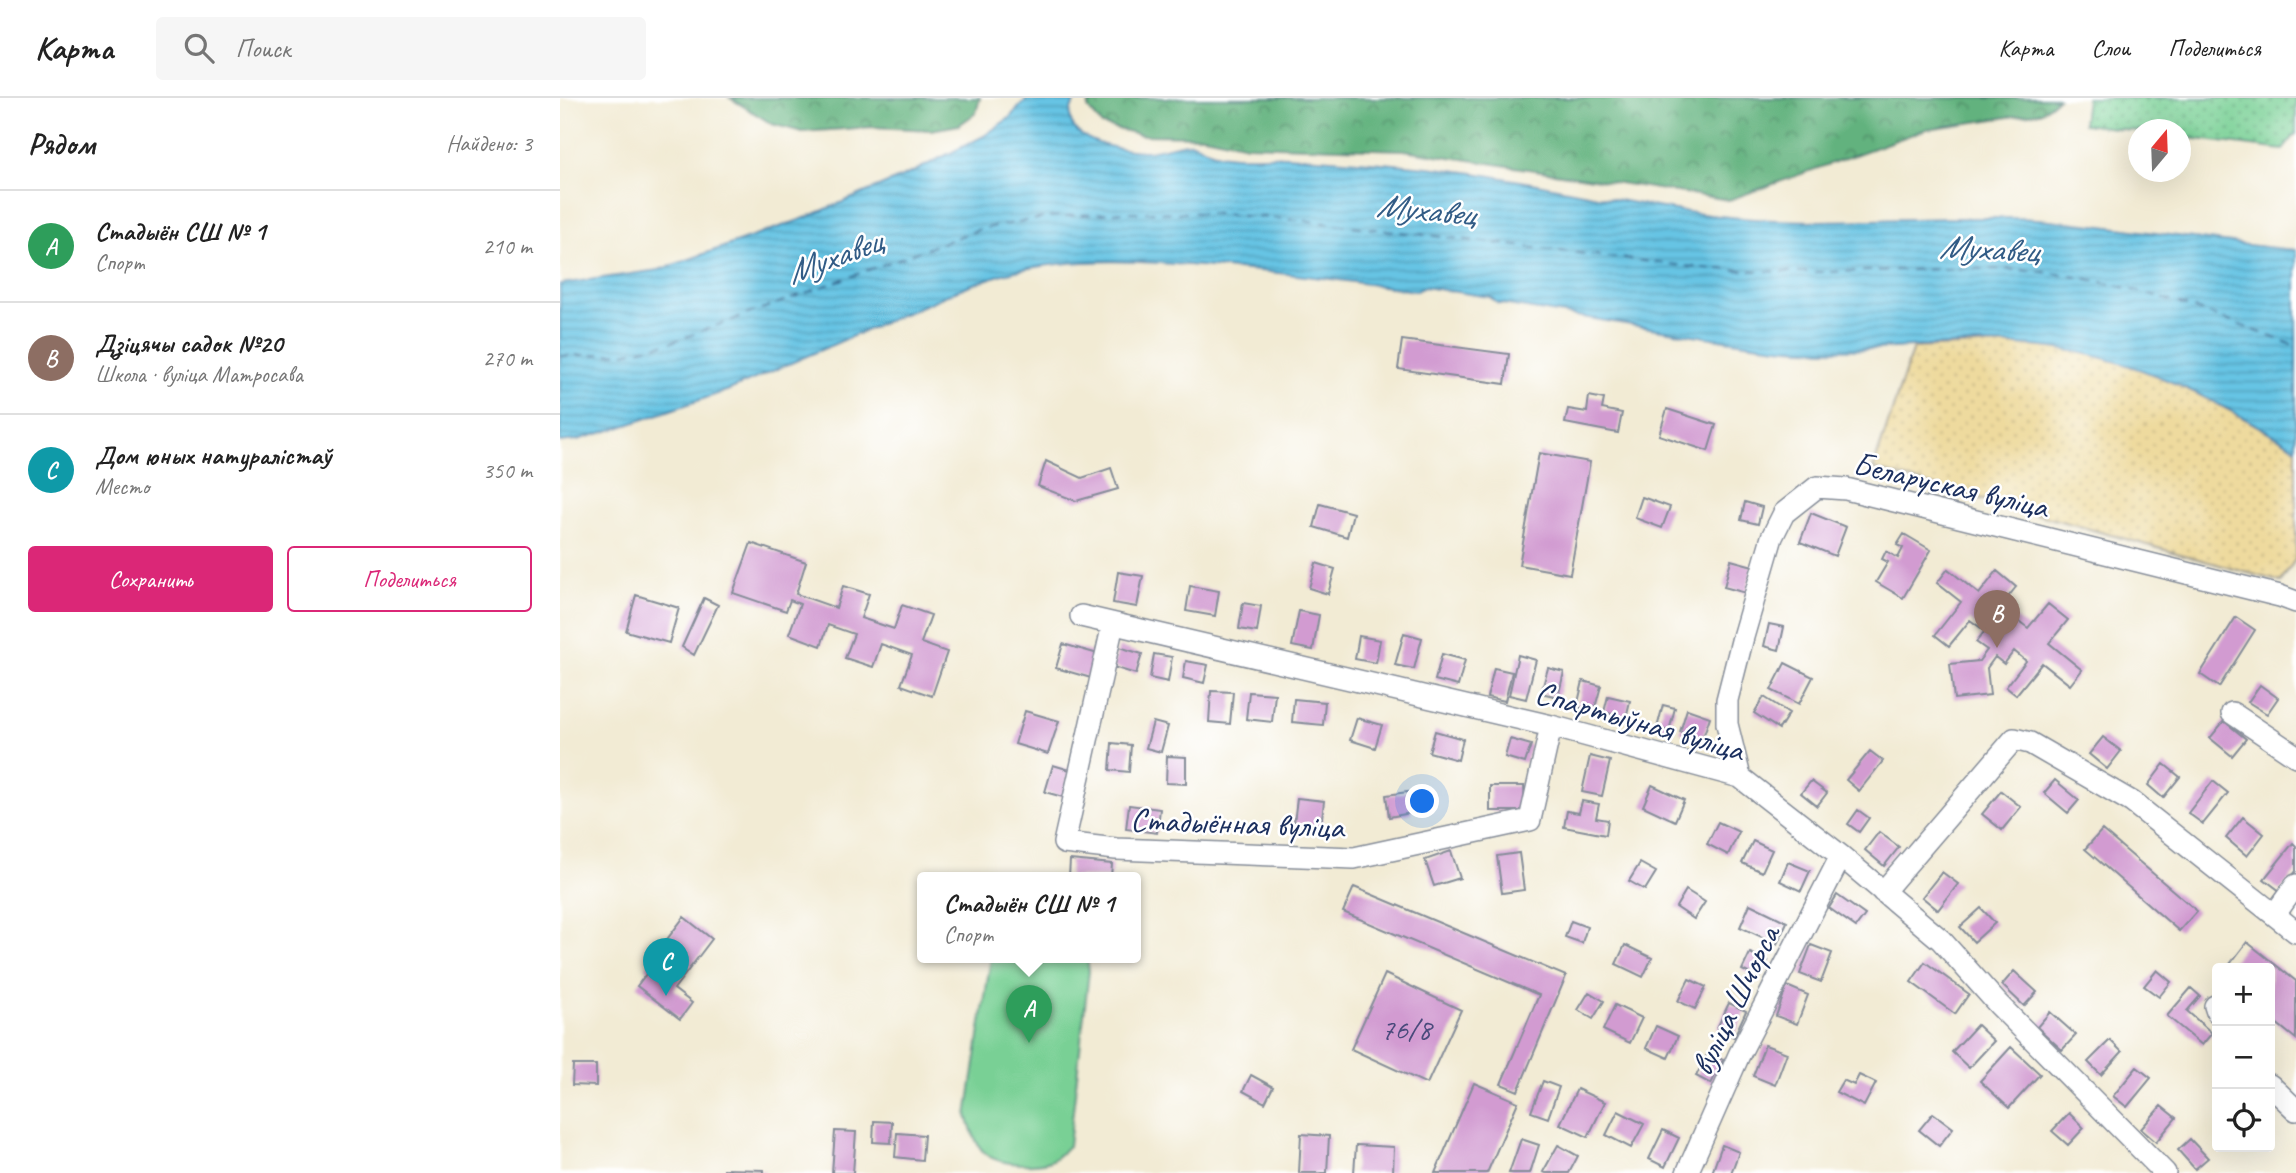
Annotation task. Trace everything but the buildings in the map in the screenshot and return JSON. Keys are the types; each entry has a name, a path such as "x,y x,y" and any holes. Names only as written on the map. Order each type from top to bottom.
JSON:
{"street":[{"name":"Беларуская вуліца","path":"1740,777 1727,724 1727,700 1743,637 1772,537 1784,513 1816,487 1846,489 2296,602"},
{"name":"Спартыўная вуліца","path":"1081,616 1551,726 1740,777 1941,940 1998,1004 2165,1173"},
{"name":"Стадыённая вуліца","path":"1114,625 1064,843 1116,849 1354,859 1530,820 1551,726"},
{"path":"2232,713 2296,756"},
{"path":"1883,892 2014,739 2030,743 2132,802 2296,932"},
{"name":"вуліца Шчорса","path":"1687,1173 1740,1055 1840,856"},
{"path":"2275,914 2296,885"},
{"path":"2274,1089 2296,1110"}],"green space":[{"path":"730,98 980,98 976,113 959,125 931,130 873,127 802,132 772,124"},
{"path":"1091,98 2058,98 2042,112 1927,129 1729,200 1404,150 1247,145 1204,136 1142,135 1102,125 1088,108"},
{"path":"2086,98 2296,98 2296,134 2283,150 2191,138 2191,119 2128,119 2128,130 2083,124"},
{"path":"990,963 1088,963 1069,1146 1054,1159 1045,1162 1028,1164 1001,1161 983,1152 967,1116"}],"sand":[{"path":"2003,344 2068,349 2107,358 2163,378 2244,418 2296,448 2296,558 2281,582 1873,469 1913,348"}],"water":[{"name":"Мухавец","path":"1028,98 1077,98 1071,112 1072,123 1078,132 1102,144 1131,150 1149,151 1193,143 1213,152 1233,156 1287,156 1431,168 1487,175 1660,208 1729,217 1806,221 2036,219 2296,250 2296,448 2175,383 2111,360 2077,352 2043,347 1980,344 1853,350 1775,347 1497,303 1490,297 1424,287 1416,291 1273,272 1118,261 1064,263 995,276 729,390 621,427 577,440 560,442 560,284 659,270 805,218 909,174 984,136 1009,118"}],"ferry route":[{"path":"560,356 624,353 672,342 980,229 1049,217 1125,212 1208,213 1309,221 1702,268 1805,272 1976,269 2042,272 2139,291 2296,346"}],"place":[{"name":"Дзіцячы садок №20","path":"1997,648"},
{"name":"Дом юных натуралістаў","path":"666,996"},
{"name":"Стадыён СШ № 1","path":"1029,1043"}]}
